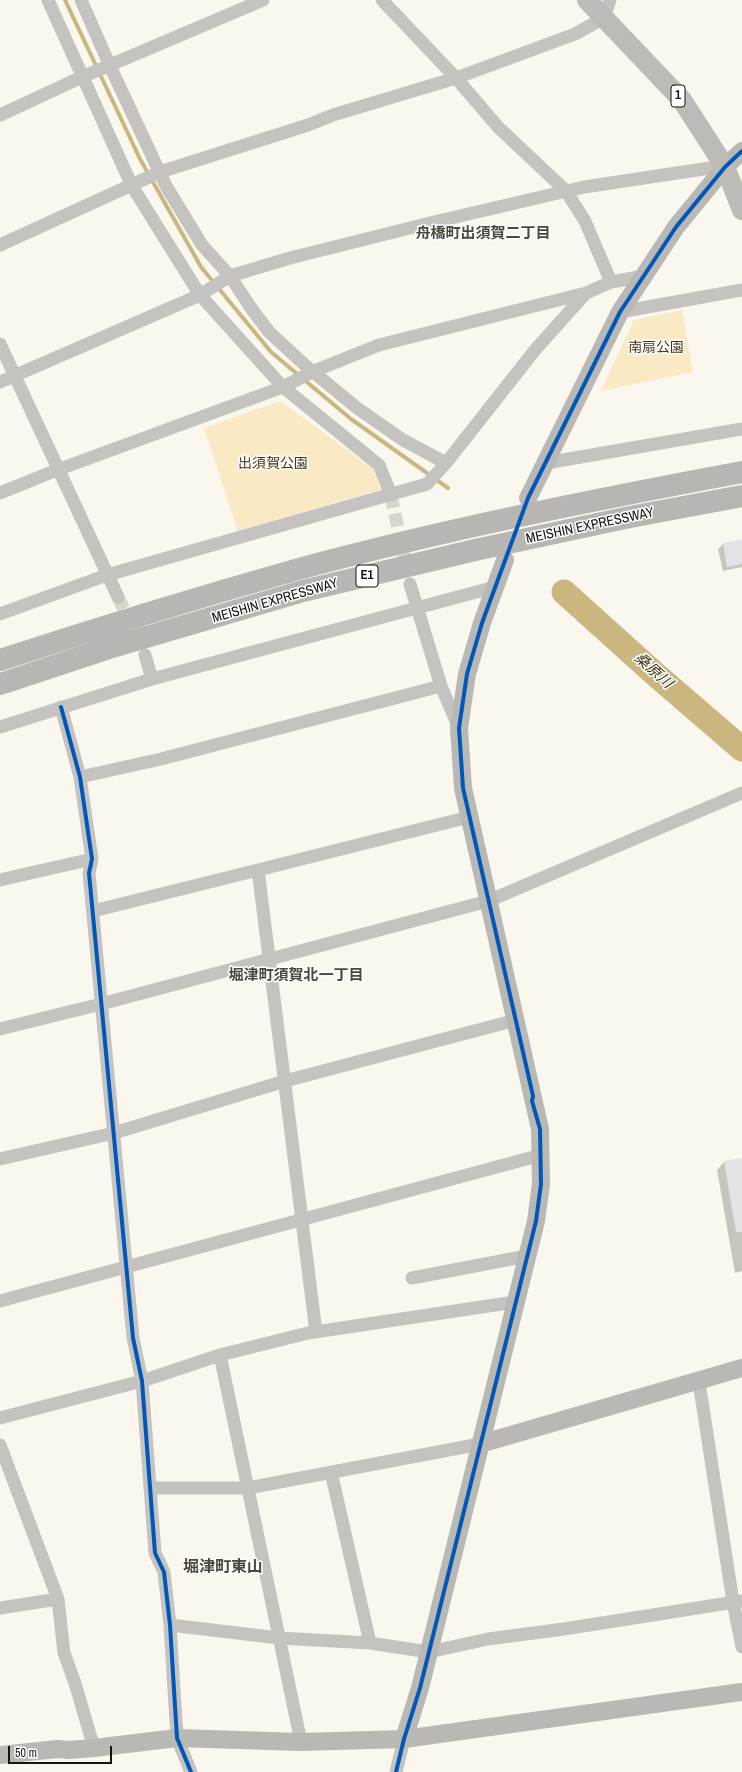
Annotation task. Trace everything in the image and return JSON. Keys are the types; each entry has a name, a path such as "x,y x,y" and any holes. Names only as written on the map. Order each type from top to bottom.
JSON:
{"highway":[{"name":"MEISHIN EXPRESSWAY","path":"0,660 102,626 296,570 479,525 625,494 742,472"},
{"name":"MEISHIN EXPRESSWAY","path":"0,684 109,648 303,591 475,550 630,517 742,496"}],"main road":[{"name":"1","path":"587,0 607,9 733,164 742,210"}],"street":[{"path":"48,0 86,75 136,184 204,292 288,384 379,465 391,495"},
{"path":"81,0 108,66 158,174 202,245 226,278 269,332 311,373 357,408 403,440 445,464"},
{"path":"0,115 86,75 264,0"},
{"path":"382,0 456,78 498,127 566,191 585,221 611,282"},
{"path":"0,245 158,174 308,125 333,115 456,78 575,34 607,9"},
{"path":"528,498 620,312 676,227 733,164 742,151"},
{"path":"0,382 204,292 226,278 290,258 584,187 733,164"},
{"path":"0,493 57,470 288,384 311,373 379,346 586,293 611,282 644,276"},
{"path":"620,312 742,290"},
{"path":"0,614 107,575 427,484 445,464 535,350 586,293"},
{"path":"0,344 57,470 118,597"},
{"path":"546,463 742,429"},
{"path":"396,1772 404,1739 420,1688 536,1221 541,1184 540,1129 463,788 459,728 467,674 482,623 505,560"},
{"path":"410,584 442,686 459,728"},
{"path":"0,727 152,680 496,587"},
{"path":"145,654 152,680"},
{"path":"80,777 160,759 442,686"},
{"path":"61,707 80,777 92,859 89,873 133,1338 142,1380 155,1553 164,1572 170,1625 177,1738 191,1772"},
{"path":"0,1029 101,1004 488,901 742,793"},
{"path":"93,911 469,817"},
{"path":"0,880 92,859"},
{"path":"258,870 316,1332"},
{"path":"0,1159 114,1133 285,1082 516,1020"},
{"path":"0,1301 540,1154"},
{"path":"412,1278 527,1256"},
{"path":"0,1418 142,1380 220,1355 316,1332 515,1302"},
{"path":"220,1355 302,1742"},
{"path":"150,1488 248,1488 480,1444 699,1382 742,1368"},
{"path":"699,1382 738,1601 742,1647"},
{"path":"0,1444 58,1599 64,1653 75,1683 94,1748"},
{"path":"331,1472 370,1643"},
{"path":"0,1608 58,1599"},
{"path":"170,1625 279,1638 370,1643 429,1652 488,1639 564,1629 738,1601"},
{"path":"0,1755 56,1748 69,1750 94,1748 177,1738 302,1742 404,1739 742,1692"}],"green space":[{"name":"南扇公園","path":"682,310 693,372 601,391 634,320"},
{"name":"出須賀公園","path":"280,401 373,469 381,490 238,531 204,428"}],"building":[{"path":"742,539 742,564 727,567 723,543"},
{"path":"742,1158 742,1232 736,1232 724,1161"}],"waterway":[{"path":"65,0 140,159 201,267 271,352 351,419 448,488"},
{"name":"桑原川","path":"564,592 655,674 742,749"}],"tunnel":[{"path":"391,495 407,572"},
{"path":"118,597 131,624"}],"cycle path":[{"path":"396,1772 404,1739 420,1688 536,1221 541,1184 540,1129 532,1101 533,1096 463,788 459,728 467,674 482,623 528,498 620,312 676,227 725,167 742,151"},
{"path":"61,707 80,777 92,859 89,873 133,1338 142,1381 155,1553 164,1572 170,1625 177,1738 191,1772"}],"district":[{"name":"舟橋町出須賀二丁目","path":"483,234"},
{"name":"堀津町須賀北一丁目","path":"296,976"},
{"name":"堀津町東山","path":"223,1568"}]}
